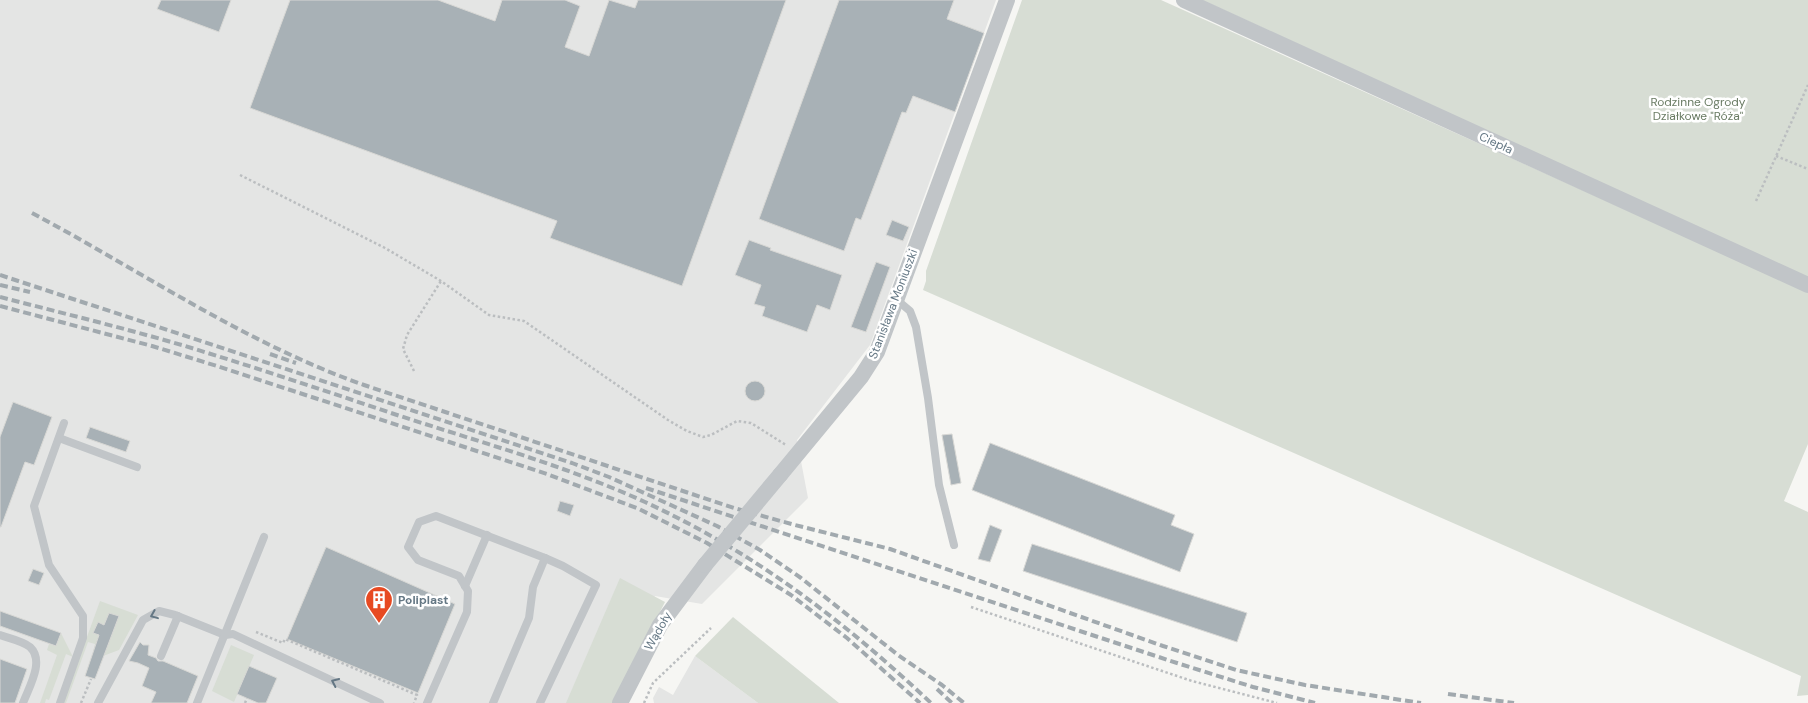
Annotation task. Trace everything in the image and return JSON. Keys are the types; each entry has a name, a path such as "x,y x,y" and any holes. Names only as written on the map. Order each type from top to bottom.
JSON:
{"street":[{"name":"Stanisława Moniuszki","path":"705,565 861,377 877,352 1007,0"},
{"name":"Ciepła","path":"1184,0 1808,285"},
{"name":"Wądoły","path":"620,703 660,625 705,565"}],"lane":[{"path":"896,300 910,311 916,327 928,398 939,485 954,545"},
{"path":"60,703 83,638 83,616 49,565 34,506 64,423"},
{"path":"59,438 137,467"},
{"path":"427,703 466,612 468,591 459,576 418,560 408,547 420,522 436,516 545,558 596,585 540,703"},
{"path":"465,586 487,536"},
{"path":"197,703 264,537"},
{"path":"493,703 529,618 533,587 545,558"},
{"path":"98,703 144,620 159,612 178,616 225,635 233,634 380,703"},
{"path":"161,656 178,616"},
{"path":"0,635 29,646 36,656 36,668 23,703"}],"path":[{"path":"1756,201 1808,85"},
{"path":"1776,156 1808,170"},
{"path":"240,175 385,248 441,281 489,315 524,321 668,420 687,431 703,437 711,435 738,421 751,423 797,453"},
{"path":"414,370 403,348 407,335 441,281"},
{"path":"971,607 1192,681 1277,703"},
{"path":"644,703 653,684 711,628"},
{"path":"81,703 91,680"},
{"path":"245,703 247,698"}],"shaded area":[{"path":"0,0 996,0 870,345 797,440 808,498 702,604 655,596 593,703 0,703"},
{"path":"695,656 758,703 654,703 653,698 659,687 673,695"}],"green space":[{"path":"1022,0 1161,0 1808,292 1808,444 1784,501 1808,512 1808,695 1797,696 1801,676 923,290 926,281 926,271"},
{"name":"Rodzinne Ogrody Działkowe \"Róża\"","path":"1202,0 1808,0 1808,278"},
{"path":"620,578 665,602 613,703 566,703"},
{"path":"100,601 138,615 119,650 103,656 93,652 95,644 88,642 66,703 63,703"},
{"path":"733,617 839,703 758,703 695,656"},
{"path":"61,633 73,657 66,654 49,700 46,699 45,703 40,703 57,655 47,650 49,644 56,646"},
{"path":"231,645 254,655 234,702 212,691"}],"building":[{"path":"161,0 231,0 219,32 157,9"},
{"path":"290,0 438,0 495,21 502,0 565,0 580,6 565,47 589,56 609,0 635,8 638,0 786,0 682,286 550,238 557,221 250,108"},
{"path":"839,0 954,0 947,19 984,33 955,112 913,96 906,113 902,112 861,220 856,218 844,251 759,219"},
{"path":"892,220 909,227 903,241 886,235"},
{"path":"749,240 771,248 770,250 842,275 830,310 817,305 807,332 762,316 765,307 754,304 761,285 735,275"},
{"path":"876,262 890,267 866,332 851,327"},
{"path":"751,381 759,381 765,387 765,395 759,401 751,401 745,395 745,387"},
{"path":"13,402 52,417 34,465 25,462 0,527 0,437"},
{"path":"90,427 130,441 126,452 86,438"},
{"path":"952,434 961,483 951,485 942,435"},
{"path":"990,443 1175,515 1171,525 1194,534 1180,572 972,490"},
{"path":"560,501 574,505 570,516 557,511"},
{"path":"990,525 1002,530 990,562 978,559"},
{"path":"1032,544 1247,613 1237,642 1023,571"},
{"path":"326,547 455,604 418,693 287,639"},
{"path":"33,569 44,573 39,585 28,581"},
{"path":"0,611 61,633 56,646 0,626"},
{"path":"109,613 119,616 95,679 85,676 99,635 93,633 98,622 104,625"},
{"path":"140,642 143,645 149,645 148,655 156,658 158,661 163,661 198,676 187,703 151,703 156,692 142,686 149,668 129,661"},
{"path":"0,659 27,669 15,703 0,703"},
{"path":"249,666 277,678 266,703 258,703 237,694"}],"railway":[{"path":"32,213 236,328 320,368 364,385 734,508 890,549 1236,670 1305,685 1421,703"},
{"path":"0,275 572,463 609,477 717,526 760,550 801,578 898,655 942,685 964,703"},
{"path":"0,285 30,292"},
{"path":"0,297 139,333 237,362 551,465 645,502 724,543 796,590 865,644 931,703"},
{"path":"0,306 152,346 217,366 547,474 639,509 707,543 791,595 847,638 920,703"},
{"path":"270,354 296,363"},
{"path":"646,488 1177,663 1253,687 1315,703"},
{"path":"937,689 952,703"},
{"path":"1448,694 1514,703"}],"place":[{"name":"Poliplast","path":"379,624"}]}
